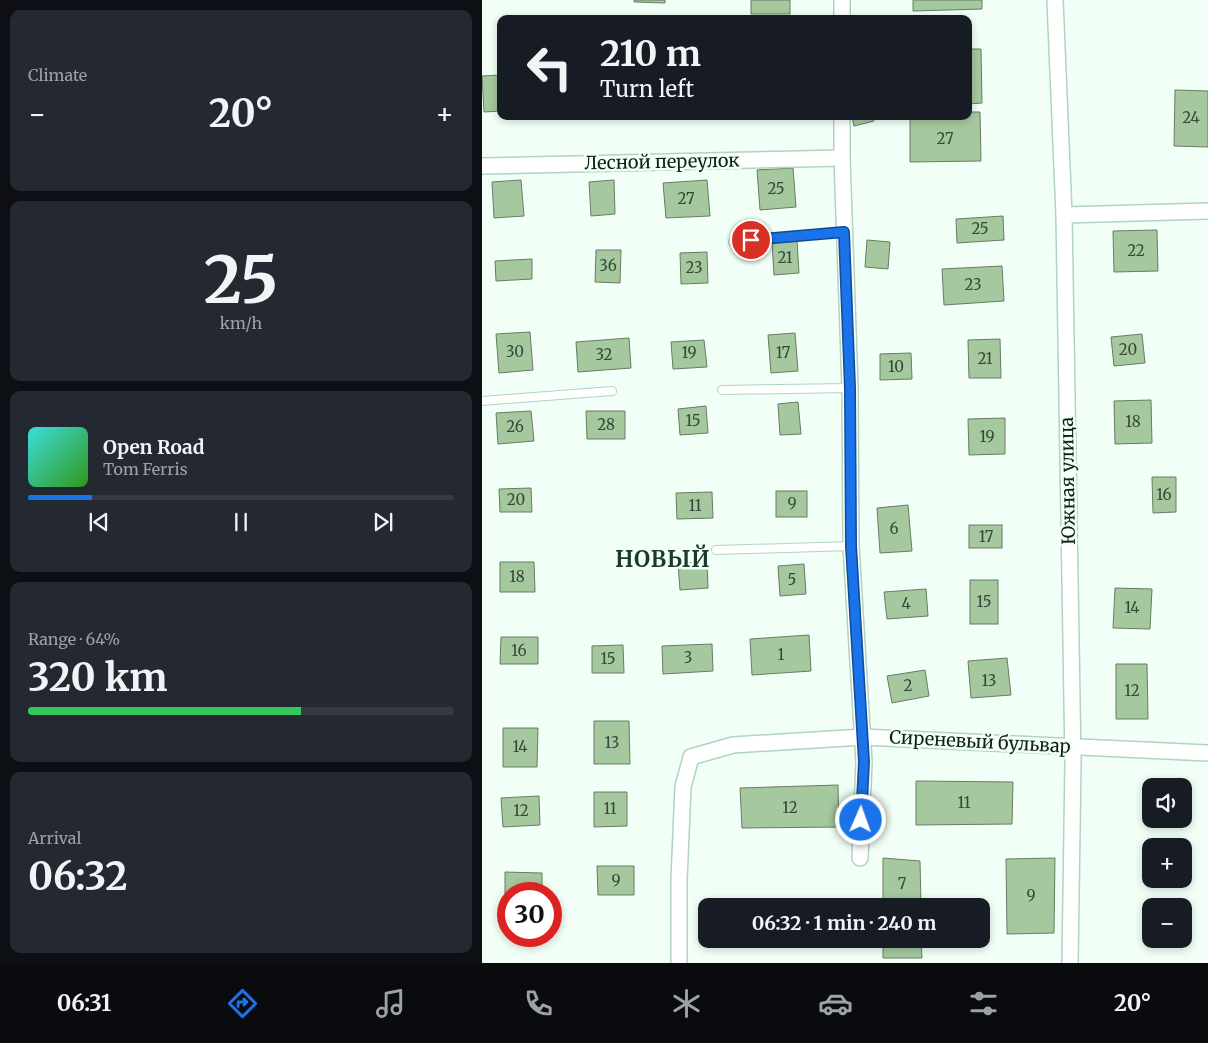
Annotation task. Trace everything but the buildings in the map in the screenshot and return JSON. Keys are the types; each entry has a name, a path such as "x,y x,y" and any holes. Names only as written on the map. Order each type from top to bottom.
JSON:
{"street":[{"path":"842,0 842,15"},
{"name":"Южная улица","path":"1055,0 1064,215 1072,746 1070,963"},
{"path":"842,120 850,388 851,546 864,762 860,858"},
{"name":"Лесной переулок","path":"482,166 842,158"},
{"path":"1064,215 1208,211"},
{"name":"Сиреневый бульвар","path":"679,963 679,880 684,786 691,757 733,744 863,737 1208,753"}],"lane":[{"path":"733,242 844,232"},
{"path":"722,390 850,388"},
{"path":"482,401 612,391"},
{"path":"716,550 851,546"}],"district":[{"name":"НОВЫЙ","path":"663,559"}],"route":[{"path":"751,240 844,232 850,388 851,546 864,762 861,820"}]}
